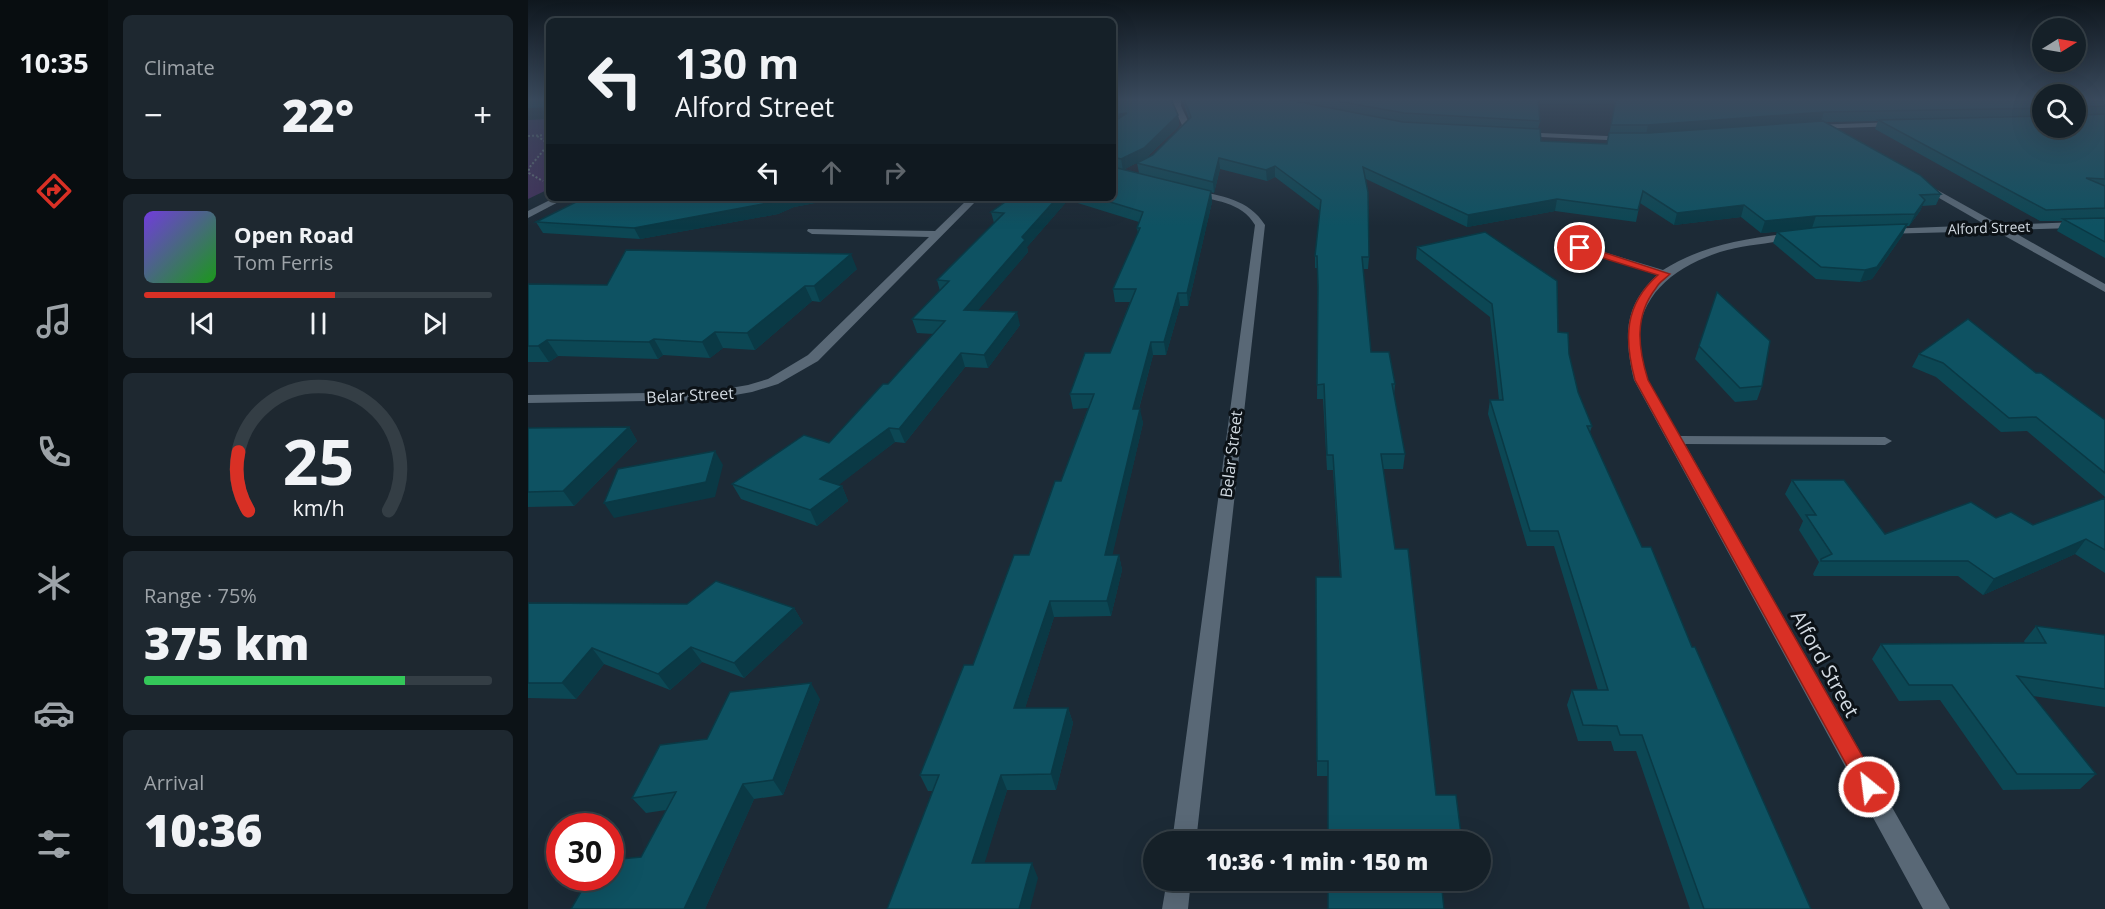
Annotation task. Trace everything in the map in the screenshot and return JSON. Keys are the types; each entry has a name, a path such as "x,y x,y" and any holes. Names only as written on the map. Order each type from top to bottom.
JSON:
{"street":[{"path":"1166,147 1171,141"},
{"path":"1916,181 2105,289"},
{"name":"Belar Street","path":"1179,189 1244,207 1253,213 1260,225 1185,831"},
{"path":"528,215 555,201"},
{"name":"Belar Street","path":"528,399 706,397 749,390 768,384 793,372 813,358 971,201"},
{"name":"Alford Street","path":"1866,233 2105,224"},
{"path":"812,231 937,234"},
{"name":"Alford Street","path":"1810,235 1771,238 1722,248 1680,264 1665,274 1651,286 1636,315 1633,333 1634,354 1641,380 1937,909"},
{"path":"1580,248 1665,274"},
{"path":"1675,440 1885,441"},
{"path":"1175,909 1177,891"}],"path":[{"path":"546,148 529,168 529,173 546,182"}],"shaded area":[{"path":"528,141 546,141 546,190 528,199"}],"building":[{"path":"1116,141 1151,141 1144,148 1121,159 1116,158"},
{"path":"1167,141 1550,141 1607,144 1607,141 1860,141 1920,175 1941,194 1920,195 1925,200 1915,214 1816,216 1765,221 1744,205 1677,213 1643,191 1638,210 1557,199 1468,215 1363,167 1368,192 1369,257 1362,257 1371,352 1389,352 1395,384 1392,384 1405,454 1381,454 1395,549 1408,549 1436,795 1456,795 1461,831 1328,831 1328,761 1317,761 1316,577 1341,577 1333,455 1327,455 1324,384 1317,385 1318,286 1317,256 1315,256 1321,200 1275,166 1266,170 1219,158 1213,182 1137,163 1153,155"},
{"path":"1918,141 2105,141 2105,179 2086,178 2105,186 2105,208 2046,210"},
{"path":"1116,168 1211,191 1187,293 1178,293 1164,342 1151,342 1133,409 1140,409 1105,555 1119,555 1107,601 1050,601 1014,708 1068,708 1051,774 1001,775 972,863 1032,863 1019,909 887,909 939,775 920,775 964,665 973,665 1014,555 1029,555 1055,481 1061,481 1094,394 1070,394 1085,353 1110,353 1136,289 1113,289 1140,228 1137,228 1143,212 1107,201 1116,201"},
{"path":"578,201 776,201 634,228 536,222"},
{"path":"1007,201 1054,201 1022,237 1025,240 964,310 1017,312 984,355 961,353 899,429 889,428 820,479 842,486 810,510 732,484 804,435 829,443 883,384 888,384 945,321 912,319 949,281 937,280 1004,213 991,212"},
{"path":"2105,218 2105,242 2063,219"},
{"path":"1907,224 1877,267 1865,270 1821,267 1777,232 1820,227"},
{"path":"1485,232 1557,281 1558,332 1568,333 1569,354 1578,392 1592,426 1587,426 1642,547 1651,547 1692,647 1695,647 1811,909 1704,909 1642,735 1620,735 1617,726 1583,725 1572,690 1608,690 1558,531 1530,531 1490,400 1503,400 1492,304 1417,247"},
{"path":"626,250 851,254 814,286 805,286 747,333 715,332 702,342 654,339 649,342 547,340 538,346 528,346 528,284 607,285"},
{"path":"1717,292 1770,341 1762,386 1740,388 1699,346"},
{"path":"1968,319 2036,373 2041,373 2105,420 2105,473 2036,417 2009,418 1943,363 1919,354"},
{"path":"629,427 563,491 528,492 528,428"},
{"path":"715,451 706,482 604,503 618,469"},
{"path":"1792,480 1844,480 1885,534 1971,502 1996,518 2011,512 2033,525 2105,498 2105,550 2086,539 1994,579 1968,561 1821,561 1832,554 1806,515 1816,515"},
{"path":"716,581 794,608 734,663 691,647 658,674 592,648 562,683 528,683 528,603 687,604"},
{"path":"2036,626 2105,635 2105,689 2017,676 2096,774 2017,774 1952,685 1909,685 1881,644 2046,643"},
{"path":"811,683 773,780 743,784 684,909 571,909 581,891 624,891 624,859 641,857 676,792 632,798 660,745 707,739 730,692"},
{"path":"1328,891 1442,891 1444,909 1328,909"}],"route":[{"path":"1580,248 1665,274 1651,286 1636,315 1633,333 1634,354 1641,380 1869,787"}]}
